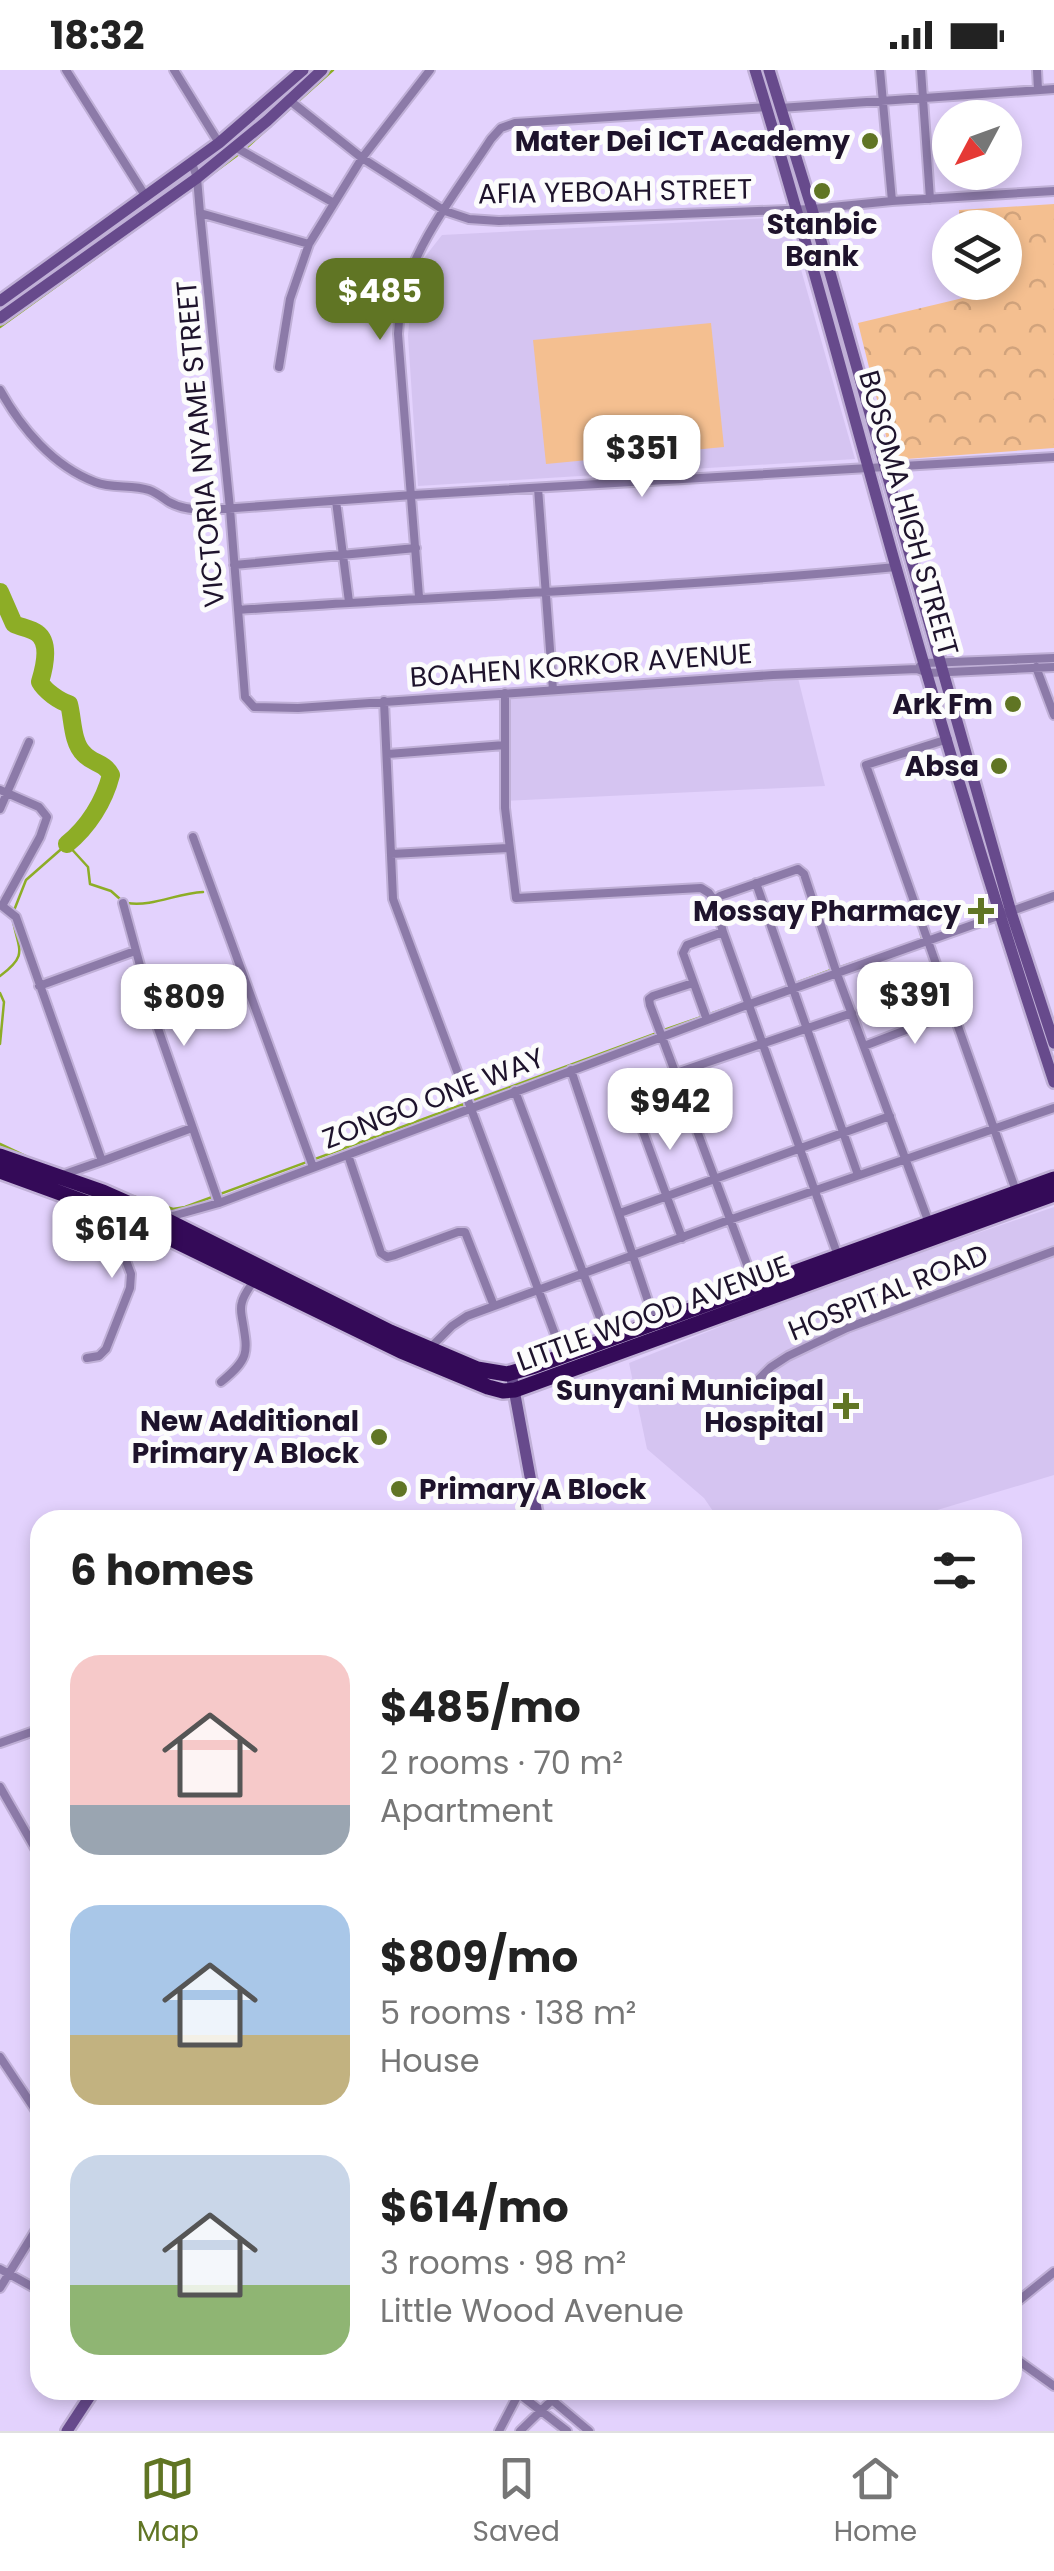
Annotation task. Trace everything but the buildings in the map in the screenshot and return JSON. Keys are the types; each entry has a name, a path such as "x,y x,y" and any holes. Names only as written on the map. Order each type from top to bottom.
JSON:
{"highway":[{"name":"LITTLE WOOD AVENUE","path":"0,1156 164,1219 301,1289 513,1381 911,1238 1054,1194"},
{"name":"LITTLE WOOD AVENUE","path":"0,1171 126,1217 401,1352 503,1390 563,1356 608,1339 838,1257 880,1250"},
{"name":"LITTLE WOOD AVENUE","path":"911,1238 929,1223 1054,1180"}],"street":[{"path":"66,70 146,196"},
{"path":"174,70 219,143"},
{"path":"0,301 219,143 303,70"},
{"path":"0,318 197,178 322,70"},
{"path":"278,367 290,298 309,244 362,158 430,70"},
{"name":"BOSOMA HIGH STREET","path":"755,70 774,107 812,209 1054,1082"},
{"name":"BOSOMA HIGH STREET","path":"770,70 774,107 798,209 923,668 1005,914 1054,1043"},
{"path":"880,70 892,201"},
{"path":"920,70 930,199"},
{"path":"1037,70 1038,90"},
{"path":"420,597 398,334 400,305 410,271 425,241 501,128 515,123 1054,90"},
{"name":"AFIA YEBOAH STREET","path":"289,100 362,158 445,210 469,218 499,221 812,209 1054,191"},
{"path":"235,147 334,203"},
{"name":"VICTORIA NYAME STREET","path":"192,163 197,178 230,508 244,697 249,704"},
{"path":"200,214 309,244"},
{"path":"0,390 27,431 75,472 110,486 150,490 172,504 190,509 1054,457"},
{"path":"538,488 553,690"},
{"path":"336,501 349,602"},
{"path":"234,565 416,548"},
{"path":"238,610 766,579 896,567"},
{"name":"BOAHEN KORKOR AVENUE","path":"249,704 263,708 1054,658"},
{"name":"BOAHEN KORKOR AVENUE","path":"941,667 1054,666"},
{"path":"1036,668 1054,716"},
{"path":"505,693 505,808 516,898 701,888 710,893 838,1257"},
{"path":"384,701 393,899 563,1356"},
{"path":"948,739 866,765 1017,1194"},
{"path":"0,808 4,791 30,742"},
{"path":"388,754 505,745"},
{"path":"4,791 39,807 48,817 6,909 40,986 102,1161"},
{"path":"192,836 314,1167"},
{"path":"391,854 508,848"},
{"path":"714,900 801,870 929,1223"},
{"path":"756,884 858,1175"},
{"name":"ZONGO ONE WAY","path":"164,1219 219,1203 747,1004 1054,896"},
{"path":"123,904 158,1030 219,1203"},
{"path":"708,1020 682,953 684,948 723,932"},
{"path":"40,986 135,951"},
{"path":"693,982 650,999 755,1286"},
{"path":"864,1046 952,1012"},
{"path":"682,1238 645,1136 633,1090 852,1013"},
{"path":"571,1070 655,1322"},
{"path":"516,1091 608,1339"},
{"path":"430,1348 466,1316 1054,1108"},
{"path":"620,1213 890,1116"},
{"path":"58,1177 192,1128"},
{"path":"348,1154 381,1253 387,1257 465,1232 494,1306"},
{"path":"87,1358 100,1356 106,1349 130,1288 131,1274 122,1250 126,1217"},
{"name":"HOSPITAL ROAD","path":"748,1390 788,1356 847,1328 1054,1251"},
{"path":"221,1382 246,1357 240,1307 254,1280"},
{"path":"513,1381 536,1510"},
{"path":"0,1743 30,1732"},
{"path":"0,1787 30,1840"},
{"path":"0,2057 30,2103"},
{"path":"0,2288 4,2272 30,2237"},
{"path":"4,2272 30,2286"},
{"path":"1022,2298 1054,2272"},
{"path":"1022,2363 1054,2386"},
{"path":"66,2431 87,2400"},
{"path":"499,2431 513,2400"},
{"path":"528,2400 567,2431"},
{"path":"520,2431 552,2400 588,2431"}],"shaded area":[{"path":"786,217 855,459 418,486 408,336 412,288 424,258 442,235"},
{"path":"798,678 825,786 500,801 506,694"},
{"name":"Sunyani Municipal Hospital","path":"1054,1207 1054,1475 937,1510 712,1510 704,1498 647,1449 629,1363 820,1287"}],"green space":[{"path":"1054,204 1054,448 892,460 858,323 955,300 1022,300 1022,210 959,210"},
{"path":"711,323 724,447 546,464 533,340"}],"waterway":[{"path":"245,149 333,70"},
{"path":"201,182 239,154"},
{"path":"0,327 194,187"},
{"path":"0,592 14,624 41,637 45,656 40,682 69,704 80,749 111,775 94,813 67,844"},
{"path":"13,913 26,880 67,844 88,867 90,884 111,891 120,899"},
{"path":"127,903 203,892"},
{"path":"0,976 18,957 13,921"},
{"path":"838,968 922,939 919,926"},
{"path":"796,983 831,970"},
{"path":"0,993 4,1002 0,1044"},
{"path":"664,1030 770,993"},
{"path":"472,1101 657,1033"},
{"path":"123,1193 173,1209 185,1207 464,1104"},
{"path":"0,1144 36,1161"}],"place":[{"name":"Mater Dei ICT Academy","path":"870,141"},
{"name":"Stanbic Bank","path":"822,191"},
{"name":"Ark Fm","path":"1013,704"},
{"name":"Absa","path":"999,766"},
{"name":"Mossay Pharmacy","path":"981,911"},
{"name":"Sunyani Municipal Hospital","path":"846,1406"},
{"name":"New Additional Primary A Block","path":"379,1437"},
{"name":"Primary A Block","path":"399,1489"}]}
